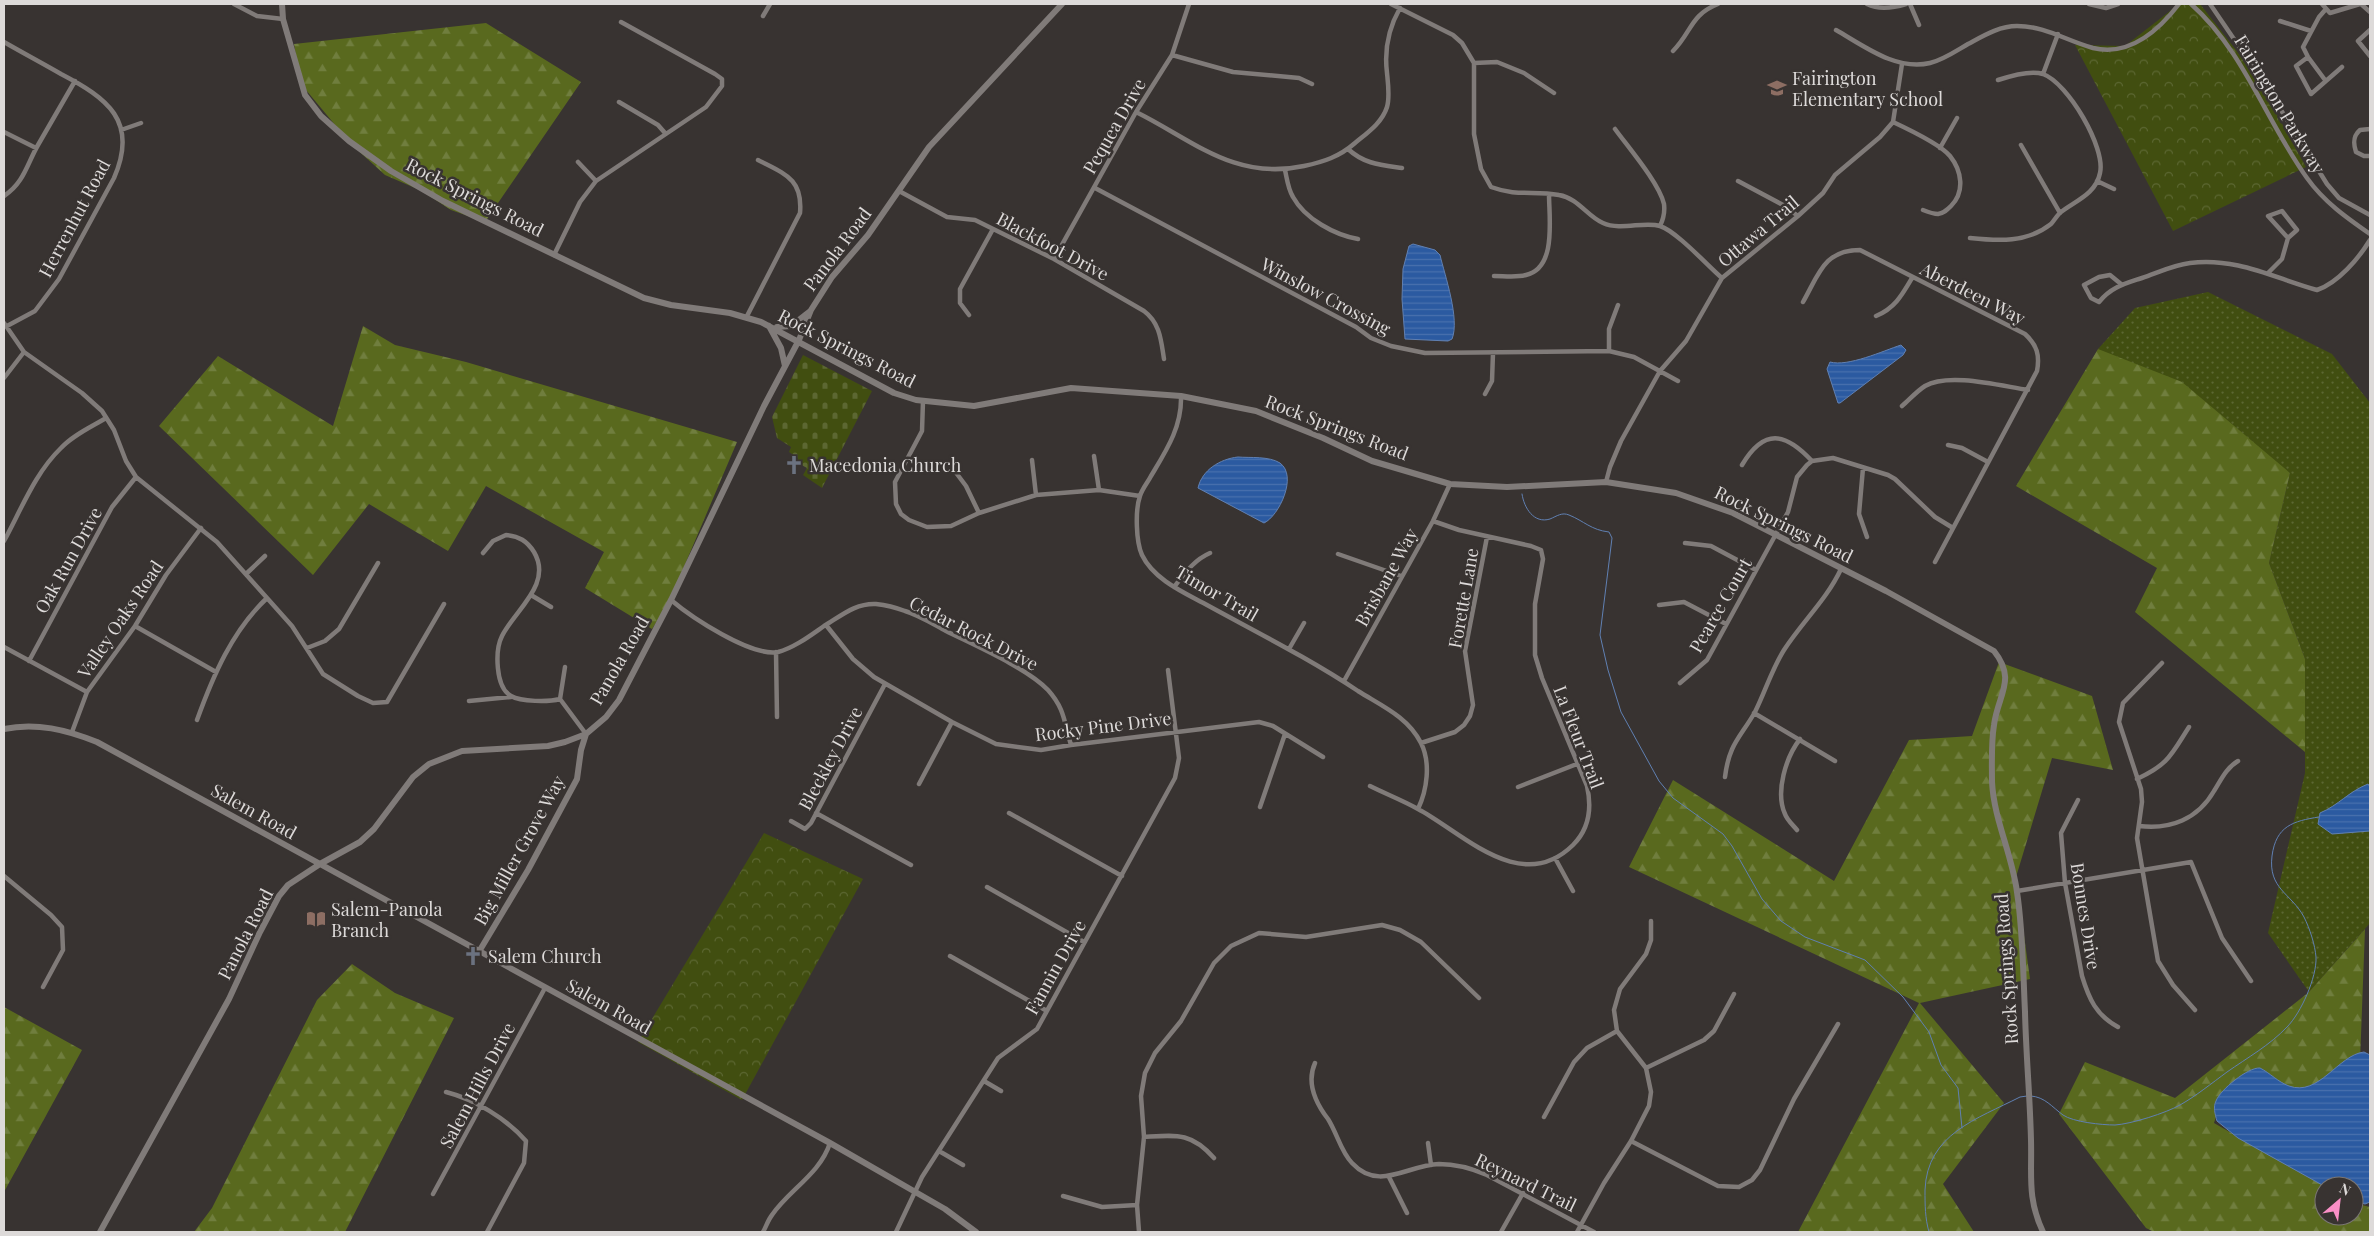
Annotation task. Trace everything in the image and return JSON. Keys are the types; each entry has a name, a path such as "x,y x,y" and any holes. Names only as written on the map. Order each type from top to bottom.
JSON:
{"street":[{"path":"234,4 257,16 283,19"},
{"name":"Rock Springs Road","path":"282,4 283,19 306,95 321,116 349,141 414,185 644,298 747,316 769,325 894,393 923,401 974,406 1071,388 1181,396 1263,414 1323,438 1372,461 1450,484 1508,487 1606,482 1676,493 1733,513 1886,590 1994,651 2000,658 2006,675 2006,684 1993,726 1993,798 2017,891 2022,935 2027,1089 2030,1107 2030,1193 2043,1232"},
{"path":"763,16 770,4"},
{"name":"Panola Road","path":"100,1232 229,999 279,896 296,878 360,842 374,829 413,777 441,758 462,752 548,746 586,734 606,716 618,700 671,600 799,340 811,310 832,276 868,235 929,147 1062,4"},
{"name":"Pequea Drive","path":"1054,259 1136,112 1172,55 1189,4"},
{"path":"1391,4 1454,35 1462,43 1474,63 1474,134 1481,169 1485,180 1491,188 1508,194 1560,195 1572,199 1604,224 1616,227 1660,226 1672,234 1722,278"},
{"path":"1673,51 1682,42 1694,20 1703,12 1718,4"},
{"path":"1867,4 1874,7 1888,8 1906,4"},
{"path":"1910,4 1920,24"},
{"path":"2091,4 2106,8 2118,4"},
{"path":"1836,30 1879,55 1902,64 1929,64 1989,32 2008,28 2026,27 2058,34 2094,48 2130,46 2150,35 2180,4"},
{"name":"Fairington Parkway","path":"2191,4 2209,20 2229,45 2272,123 2308,179 2333,207 2370,234"},
{"name":"Fairington Parkway","path":"2210,4 2266,86 2327,184 2339,198 2370,215"},
{"path":"2322,4 2330,13 2361,4 2370,12"},
{"path":"1136,112 1217,157 1235,164 1285,170 1328,160 1348,149 1376,125 1387,107 1388,83 1385,51 1390,26 1400,8"},
{"path":"2325,80 2303,47 2326,9"},
{"path":"2280,21 2311,31"},
{"path":"554,255 580,202 596,181 712,101 722,86 722,79 621,22"},
{"path":"2370,30 2358,41 2370,56"},
{"path":"2043,74 2058,34"},
{"name":"Herrenhut Road","path":"4,42 75,81 108,104 117,116 122,144 118,168 59,279 35,311 5,325"},
{"path":"1172,55 1232,72 1299,78 1312,84"},
{"path":"2308,57 2296,66 2311,94 2342,67"},
{"path":"1474,63 1496,62 1524,73 1554,92"},
{"path":"1902,64 1893,122 1948,154 1956,163 1961,179 1960,191 1955,201 1944,213 1936,214 1923,210"},
{"path":"1970,238 2002,242 2016,239 2051,224 2060,213 2076,204 2097,181 2100,173 2101,160 2098,149 2089,129 2067,93 2043,74 2019,75 1998,80"},
{"path":"4,196 16,186 25,174 36,148 75,81"},
{"path":"619,102 658,125 665,134"},
{"path":"1940,148 1957,118"},
{"name":"Ottawa Trail","path":"1606,482 1610,467 1622,440 1660,371 1686,341 1722,278 1798,216 1823,193 1835,175 1880,137 1893,122"},
{"path":"121,130 141,123"},
{"path":"1615,128 1657,188 1663,202 1664,218 1660,226"},
{"path":"2370,129 2360,130 2354,138 2353,145 2356,152 2364,156 2370,156"},
{"path":"4,132 36,148"},
{"path":"2021,145 2060,213"},
{"path":"1348,149 1359,159 1369,163 1402,168"},
{"path":"747,316 800,213 801,202 800,192 788,176 758,160"},
{"path":"578,162 596,181"},
{"path":"1285,170 1292,195 1298,204 1327,227 1345,237 1358,239"},
{"path":"1738,181 1782,204 1798,216"},
{"path":"2097,181 2114,189"},
{"name":"Winslow Crossing","path":"1095,188 1356,327 1371,338 1391,346 1425,353 1609,351 1634,357 1678,381"},
{"name":"Blackfoot Drive","path":"900,191 947,217 975,220 1054,259 1150,316 1160,334 1164,358"},
{"path":"1494,276 1524,276 1536,271 1541,265 1548,245 1549,194"},
{"path":"2268,273 2282,259 2288,238 2298,230 2282,211 2268,216 2288,238"},
{"path":"969,315 960,303 960,289 993,229"},
{"path":"2121,284 2110,275 2099,277 2084,284 2091,298 2099,302 2107,292 2121,284 2190,263 2235,264 2317,290 2330,283 2364,250 2370,240"},
{"name":"Aberdeen Way","path":"1803,302 1824,266 1833,255 1845,250 1860,250 2025,334 2032,341 2039,359 2037,372 1935,562"},
{"path":"2364,250 2370,253"},
{"path":"1876,316 1888,311 1898,302 1912,278"},
{"path":"1609,351 1609,329 1618,305"},
{"path":"769,325 783,328 791,326 811,310"},
{"path":"5,325 24,352 82,393 106,418 114,430 126,461 136,477 202,528 292,626 308,648 323,674 338,686 373,703 387,702 444,604"},
{"path":"769,325 781,348 785,366"},
{"path":"4,378 24,352"},
{"path":"1485,394 1492,381 1493,353"},
{"path":"1902,406 1925,387 1935,382 1953,380 2028,390"},
{"name":"Timor Trail","path":"1181,396 1181,412 1171,443 1140,496 1138,522 1140,548 1143,558 1156,573 1174,587 1344,680 1404,720 1421,743"},
{"path":"923,401 922,431 895,482 896,504 901,514 910,520 927,527 951,526 979,513 1036,495 1099,490 1140,496"},
{"path":"4,541 39,476 50,460 75,437 106,418"},
{"path":"1742,465 1758,442 1772,439 1788,441 1800,448 1812,461 1833,458 1895,479 1935,517 1953,528"},
{"path":"1948,445 1962,448 1988,462"},
{"path":"1094,456 1099,490"},
{"path":"1032,460 1036,495"},
{"name":"Pearce Court","path":"1680,683 1707,660 1788,512 1798,477 1812,461"},
{"path":"1863,468 1859,514 1867,536"},
{"path":"954,470 966,486 979,513"},
{"name":"Oak Run Drive","path":"29,661 112,507 136,477"},
{"name":"Brisbane Way","path":"1344,680 1432,521 1450,484"},
{"name":"La Fleur Trail","path":"1370,786 1418,809 1498,859 1528,864 1555,858 1578,839 1588,820 1589,796 1583,774 1577,764 1542,678 1535,654 1535,604 1543,559 1541,550 1432,521"},
{"name":"Valley Oaks Road","path":"72,732 87,692 135,626 166,575 202,528"},
{"path":"483,553 493,541 506,535 524,541 536,555 540,568 540,577 531,595 502,636 497,650 500,676 506,691 511,697"},
{"name":"Forette Lane","path":"1421,743 1455,732 1464,725 1470,716 1473,705 1465,651 1487,537"},
{"path":"1685,543 1711,546 1756,570"},
{"path":"1174,587 1189,567 1201,557 1210,553"},
{"path":"1338,554 1401,576"},
{"path":"246,574 265,556"},
{"path":"308,648 325,641 340,630 378,563"},
{"path":"1725,777 1727,759 1732,746 1754,713 1784,651 1824,600 1841,568"},
{"path":"531,595 551,607"},
{"path":"197,720 216,672 242,626 252,612 267,598"},
{"path":"671,600 705,623 752,649 776,652 777,718"},
{"path":"1659,605 1684,602 1726,624"},
{"name":"Cedar Rock Drive","path":"776,652 785,650 826,625 843,612 859,606 876,604 905,611 990,653 1038,682 1047,690 1062,710 1067,723 1071,745"},
{"path":"1289,649 1304,623"},
{"name":"Rocky Pine Drive","path":"826,625 853,659 885,684 952,722 1005,747 1041,750 1176,731 1259,722 1273,726 1323,757"},
{"path":"135,626 216,672"},
{"path":"4,647 87,692"},
{"path":"2162,663 2123,703 2120,722 2142,802 2137,838 2158,961 2173,985 2195,1010"},
{"path":"565,668 560,698 586,734"},
{"name":"Fannin Drive","path":"897,1232 914,1193 998,1058 1037,1029 1175,778 1179,758 1168,670"},
{"name":"Bleckley Drive","path":"791,821 805,829 811,824 885,684"},
{"path":"469,701 511,697 535,701 551,701 560,698"},
{"path":"1754,713 1835,761"},
{"path":"919,784 952,722"},
{"name":"Salem Road","path":"4,729 40,726 72,732 105,746 830,1143 914,1193 945,1209 976,1232"},
{"path":"2137,779 2166,763 2189,727"},
{"name":"Big Miller Grove Way","path":"480,950 528,870 574,784 579,771 581,750 586,734"},
{"path":"1260,807 1285,734"},
{"path":"573,739 581,750"},
{"path":"1797,830 1785,816 1781,804 1785,766 1800,739"},
{"path":"1418,809 1424,797 1427,780 1426,761 1421,743"},
{"path":"2139,826 2153,828 2173,825 2196,813 2207,803 2230,766 2238,762"},
{"path":"1518,787 1577,764"},
{"name":"Bonnes Drive","path":"2078,800 2060,834 2065,883 2086,990 2102,1018 2118,1027"},
{"path":"816,813 912,865"},
{"path":"1009,813 1122,876"},
{"path":"1555,858 1573,891"},
{"path":"2017,891 2191,862 2222,938 2250,981"},
{"path":"4,876 51,915 62,927 63,950 43,987"},
{"path":"987,887 1084,942"},
{"path":"1577,1232 1604,1183 1631,1141 1649,1106 1651,1092 1646,1068 1617,1031 1614,1010 1617,996 1624,983 1646,954 1651,940 1651,921"},
{"path":"1139,1232 1137,1205 1144,1137 1141,1096 1145,1073 1155,1053 1181,1021 1221,954 1231,946 1259,933 1306,936 1329,935 1352,929 1382,925 1400,930 1421,942 1479,998"},
{"path":"950,956 1047,1011"},
{"name":"Salem Hills Drive","path":"433,1194 545,988"},
{"path":"1646,1068 1709,1035 1714,1030 1734,994"},
{"path":"1631,1141 1718,1186 1732,1188 1746,1184 1760,1170 1794,1099 1838,1024"},
{"path":"1544,1117 1574,1062 1587,1048 1617,1031"},
{"name":"Reynard Trail","path":"1315,1063 1311,1073 1311,1086 1319,1108 1332,1125 1351,1162 1366,1174 1390,1177 1432,1165 1469,1168 1523,1193 1594,1232"},
{"path":"984,1081 1001,1092"},
{"path":"446,1092 508,1123 526,1141 524,1163 487,1232"},
{"path":"1144,1137 1168,1135 1192,1138 1214,1158"},
{"path":"763,1232 772,1214 816,1168 827,1153 830,1143"},
{"path":"1428,1143 1432,1165"},
{"path":"939,1151 963,1165"},
{"path":"1390,1177 1407,1213"},
{"path":"1501,1232 1523,1193"},
{"path":"1063,1196 1102,1208 1137,1205"}],"green space":[{"path":"2179,4 2200,4 2254,73 2306,167 2173,231 2075,45 2125,46"},
{"path":"486,23 581,82 485,222 451,210 422,191 385,175 351,144 301,84 294,44"},
{"path":"2208,292 2332,354 2370,403 2370,923 2309,992 2268,933 2305,773 2305,659 2269,563 2290,473 2098,349 2135,308"},
{"path":"363,326 395,345 466,362 737,442 669,602 652,629 585,588 604,552 486,486 448,551 369,504 313,575 159,426 218,356 333,426"},
{"path":"2098,349 2182,382 2290,473 2269,563 2305,659 2305,752 2135,612 2157,568 2016,486"},
{"path":"803,355 872,391 822,488 803,475 807,468 796,462 798,458 789,452 791,447 777,438 772,417"},
{"path":"1999,662 2092,696 2113,770 2052,758 2016,877 2030,979 1920,1003 2004,1103 1943,1184 1974,1232 1798,1232 1919,1003 1629,867 1673,780 1834,881 1909,740 1972,736"},
{"path":"764,833 863,879 742,1100 638,1042"},
{"path":"2365,929 2360,1062 2318,1095 2218,1110 2214,1123 2314,1180 2314,1226 2364,1226 2364,1206 2370,1207 2370,1232 2154,1232 2146,1228 2059,1114 2085,1062 2175,1098 2309,992"},
{"path":"352,964 395,993 454,1018 345,1232 194,1232 212,1208 317,1000"},
{"path":"4,1007 82,1050 4,1192"}],"water":[{"path":"1413,244 1435,250 1440,255 1453,309 1454,331 1452,339 1448,341 1405,339 1402,299 1403,269 1409,246"},
{"path":"1901,345 1906,350 1903,355 1838,403 1827,369 1830,362 1837,363 1856,360"},
{"path":"1238,457 1270,459 1280,463 1285,469 1287,486 1284,495 1270,519 1264,523 1198,488 1203,476 1213,466 1225,460"},
{"path":"2368,784 2370,787 2370,831 2332,834 2318,824 2320,813"},
{"path":"2364,1052 2370,1055 2370,1202 2364,1204 2364,1176 2314,1176 2314,1180 2238,1138 2217,1121 2215,1106 2219,1096 2235,1080 2249,1071 2260,1068 2289,1086 2300,1088 2310,1086 2319,1081 2355,1055"}],"waterway":[{"path":"1522,494 1525,505 1531,514 1539,519 1550,519 1566,514 1592,527 1609,532 1612,538 1600,635 1621,712 1659,781 1673,798 1723,834 1732,846 1762,899 1781,921 1805,937 1865,960 1903,997 1929,1032 1941,1065 1958,1088 1962,1128"},
{"path":"2031,1096 2044,1100 2063,1115 2080,1121 2115,1125 2139,1120 2174,1108 2186,1101 2280,1034 2292,1021 2303,1004 2314,974 2316,957 2315,947 2304,917 2273,876 2272,856 2277,838 2287,827 2294,823 2319,817"},
{"path":"1929,1232 1926,1217 1925,1190 1928,1171 1935,1155 1945,1142 1972,1121 2020,1097 2027,1096"}],"place":[{"name":"Fairington Elementary School","path":"1777,88"},
{"name":"Macedonia Church","path":"794,465"},
{"name":"Salem-Panola Branch","path":"316,919"},
{"name":"Salem Church","path":"473,956"}]}
